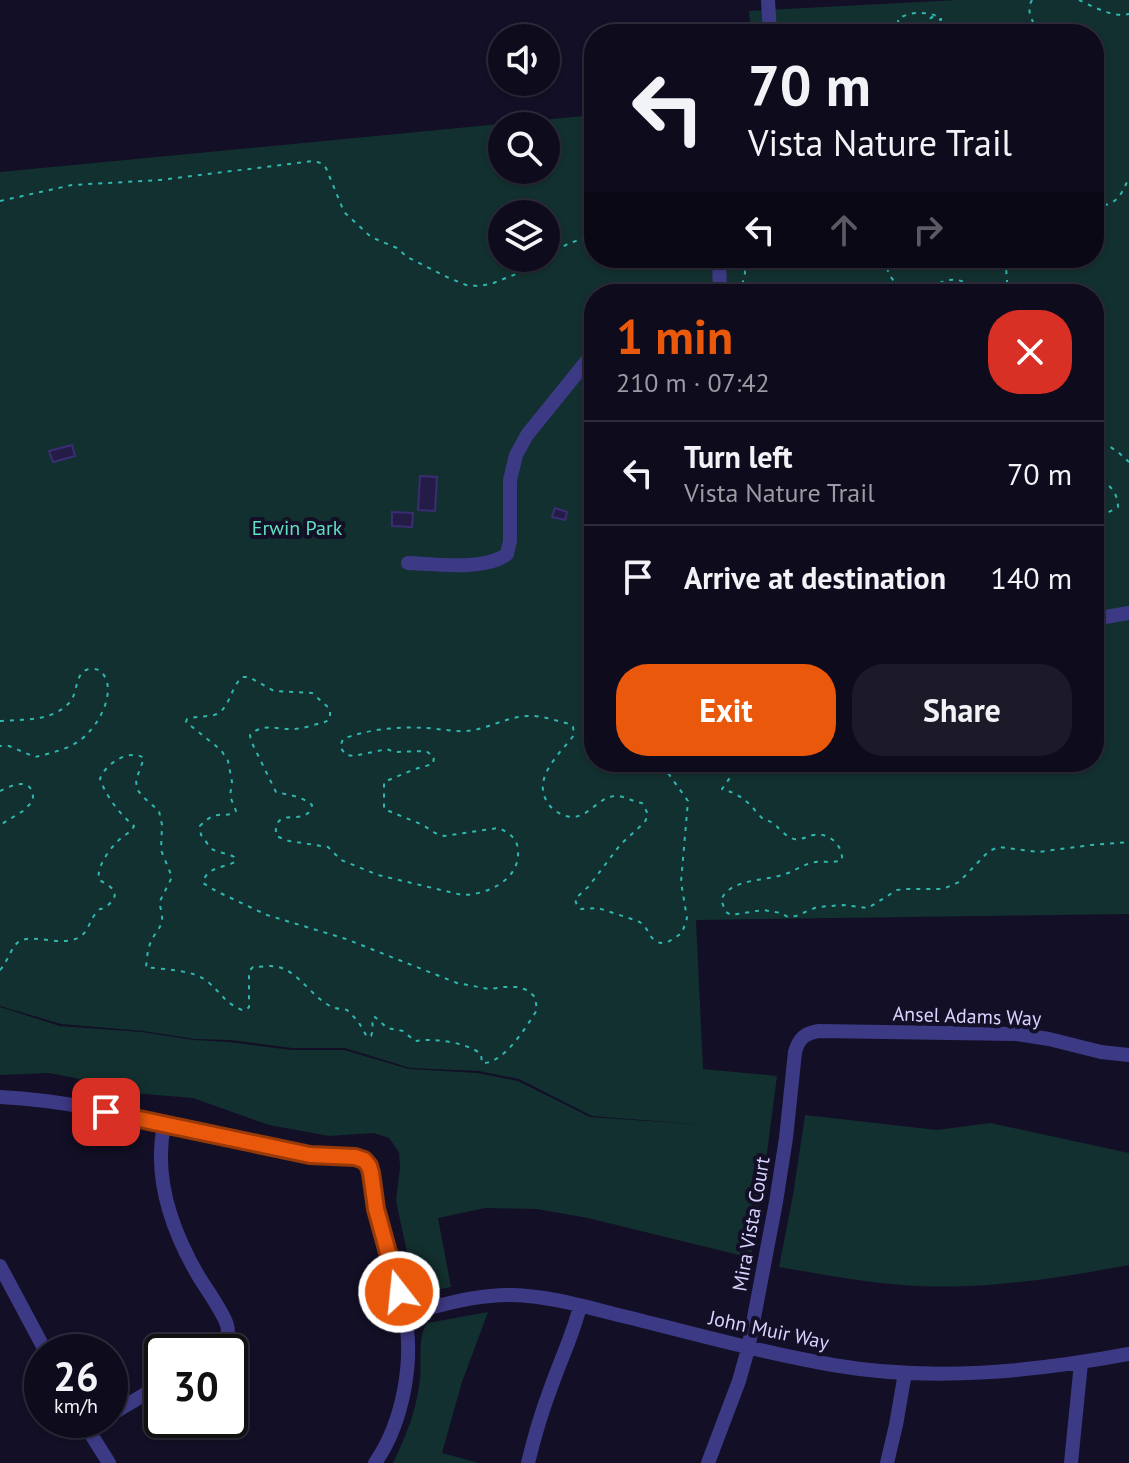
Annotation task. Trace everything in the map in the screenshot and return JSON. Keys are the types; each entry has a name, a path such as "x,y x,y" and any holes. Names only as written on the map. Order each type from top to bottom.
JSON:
{"street":[{"path":"768,0 769,24"},
{"path":"408,563 472,564 496,561 507,554 510,541 510,480 516,455 527,435 584,364"},
{"path":"1104,617 1129,613"},
{"name":"Ansel Adams Way","path":"803,1036 819,1031 1016,1034 1129,1055"},
{"name":"Mira Vista Court","path":"708,1463 748,1349 776,1202 795,1052 803,1036"},
{"path":"0,1097 76,1106 310,1155 364,1160 369,1166 376,1209 405,1314 408,1341 406,1379 397,1421 375,1463"},
{"path":"164,1125 162,1180 168,1207 190,1261 227,1324 227,1334"},
{"path":"0,1266 36,1334"},
{"name":"John Muir Way","path":"405,1314 477,1298 510,1295 546,1297 748,1349 836,1366 905,1373 982,1372 1081,1363 1129,1354"},
{"path":"528,1463 537,1427 569,1345 580,1306"},
{"path":"1071,1463 1081,1363"},
{"path":"887,1463 905,1373"},
{"path":"93,1438 109,1463"}],"path":[{"path":"1032,0 1029,15 1034,24"},
{"path":"1079,0 1121,16 1129,14"},
{"path":"898,24 898,19 915,12 941,18 932,17 923,24"},
{"path":"0,201 72,185 160,180 313,161 326,168 344,212 371,237 397,248 407,257 466,285 491,284 521,272"},
{"path":"1104,205 1116,201 1129,177"},
{"path":"560,249 584,239"},
{"path":"938,284 958,279 967,284"},
{"path":"1104,443 1129,462"},
{"path":"1104,481 1111,486 1118,507 1104,513"},
{"path":"0,721 36,719 62,709 73,699 78,678 88,669 95,668 102,672 108,684 108,699 104,707 91,730 77,743 35,757 9,746 0,746"},
{"path":"0,970 7,963 14,945 20,941 65,941 80,937 98,911 113,898 114,889 99,880 98,869 118,840 131,832 134,826 120,814 100,779 104,769 117,760 137,754 144,758 136,780 137,789 159,811 161,850 172,877 159,903 163,917 159,931 149,943 146,967 195,975 208,982 219,995 246,1010 249,1007 249,971 253,967 276,966 293,974 328,1005 347,1010 367,1037 371,1036 372,1019 375,1017 387,1028 403,1031 415,1041 426,1039 460,1044 474,1048 481,1054 482,1063 491,1062 510,1047 537,1010 535,997 527,990 518,987 489,989 457,983 346,939 267,915 203,883 208,872 235,862 234,857 209,847 201,835 200,826 215,814 230,815 236,811 230,796 232,782 228,761 221,750 186,722 187,719 220,712 226,707 242,677 249,677 274,691 312,693 330,709 330,719 294,729 256,729 250,735 276,792 293,795 312,805 308,815 281,819 277,824 276,836 328,847 341,860 378,875 462,895 474,895 496,887 512,874 518,851 513,837 498,828 444,836 384,809 384,782 433,764 434,757 426,751 394,752 387,749 346,755 340,747 343,739 397,728 467,731 528,716 570,724 574,735 552,761 543,779 542,790 549,805 564,815 574,817 618,796 642,803 648,814 645,822 578,895 575,899 577,906 581,909 598,908 638,921 660,943 668,942 682,933 687,918 681,882 688,801 668,772"},
{"path":"734,772 722,789 744,798 761,818 769,820 789,836 796,839 814,835 834,840 843,856 837,862 811,863 787,874 727,890 721,900 726,912 731,915 763,910 788,917 817,907 844,905 868,908 897,890 943,889 959,882 989,851 999,847 1038,852 1129,842"},
{"path":"0,791 18,784 26,785 32,789 33,801 0,825"}],"green space":[{"name":"Erwin Park","path":"957,0 1129,0 1129,914 696,920 703,1069 777,1076 751,1258 588,1218 537,1209 485,1208 438,1218 451,1287 422,1293 415,1289 396,1201 399,1152 389,1138 374,1133 329,1136 269,1125 193,1098 120,1092 49,1073 0,1075 0,1007 60,1026 141,1032 291,1050 344,1050 409,1069 478,1073 518,1081 590,1117 705,1125 592,1116 519,1079 479,1071 410,1068 345,1048 292,1048 230,1040 61,1024 0,1006 0,172 488,125 488,184 560,184 560,118 584,116 584,268 1104,268 1104,24 750,24 749,11"},
{"path":"805,1115 937,1130 990,1123 1129,1153 1129,1265 1044,1279 959,1286 887,1284 779,1267"},
{"path":"488,1312 462,1382 442,1453 479,1463 393,1463 416,1401 421,1342 427,1323"}],"building":[{"path":"72,445 75,456 53,462 49,451"},
{"path":"420,476 437,477 435,511 418,510"},
{"path":"555,508 567,512 565,520 552,517"},
{"path":"392,512 413,513 412,527 392,526"}],"route":[{"path":"106,1112 310,1155 364,1160 371,1173 376,1209 399,1292"}]}
